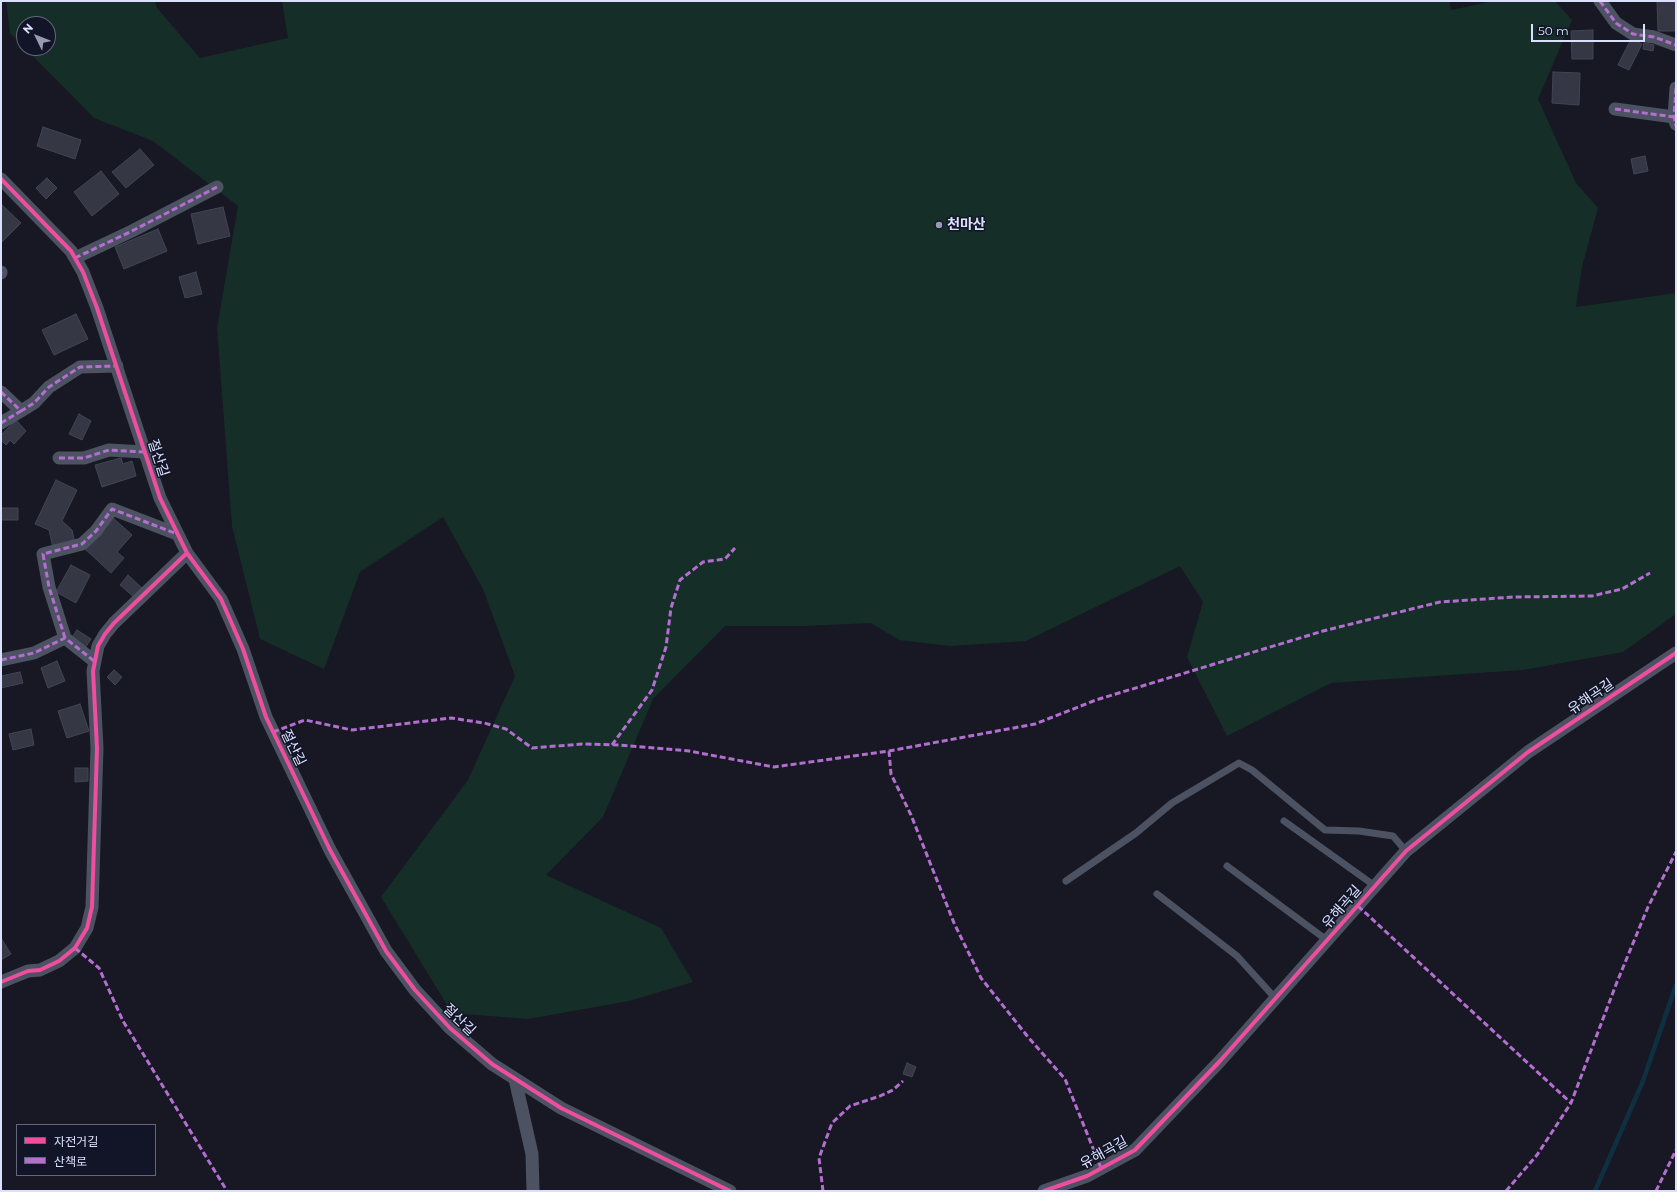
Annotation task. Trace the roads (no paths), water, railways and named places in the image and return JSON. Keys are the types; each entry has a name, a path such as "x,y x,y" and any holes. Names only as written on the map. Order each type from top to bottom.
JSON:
{"street":[{"path":"1600,1 1616,23 1633,34 1654,37 1676,45"},
{"path":"1615,109 1675,121 1676,88"},
{"name":"절산길","path":"1,179 71,251 86,279 117,366 160,498 187,553 221,599 243,649 266,717 330,850 386,951 415,990 450,1028 492,1064 561,1108 730,1191"},
{"path":"75,258 132,231 217,187"},
{"path":"1,423 34,403 49,387 80,367 117,366"},
{"path":"1,392 21,411"},
{"path":"59,458 84,458 108,450 145,452"},
{"path":"94,661 64,638 49,588 43,554 82,544 96,531 112,509 177,534"},
{"path":"1,982 28,970 40,970 59,961 76,948 83,938 90,920 97,748 94,661 98,646 104,634 187,553"},
{"path":"1,660 34,653 64,638"},
{"name":"유해곡길","path":"1044,1191 1087,1176 1135,1150 1220,1061 1328,941 1406,851 1528,752 1676,653"},
{"path":"515,1079 532,1154 533,1191"}],"lane":[{"path":"1066,881 1136,833 1172,803 1238,763 1252,770 1325,830 1359,831 1393,836 1406,851"},
{"path":"1284,821 1375,886"},
{"path":"1227,866 1328,941"},
{"path":"1157,894 1237,956 1276,999"}],"waterway":[{"path":"1595,1191 1643,1081 1676,985"}],"place":[{"name":"천마산","path":"939,225"}]}
